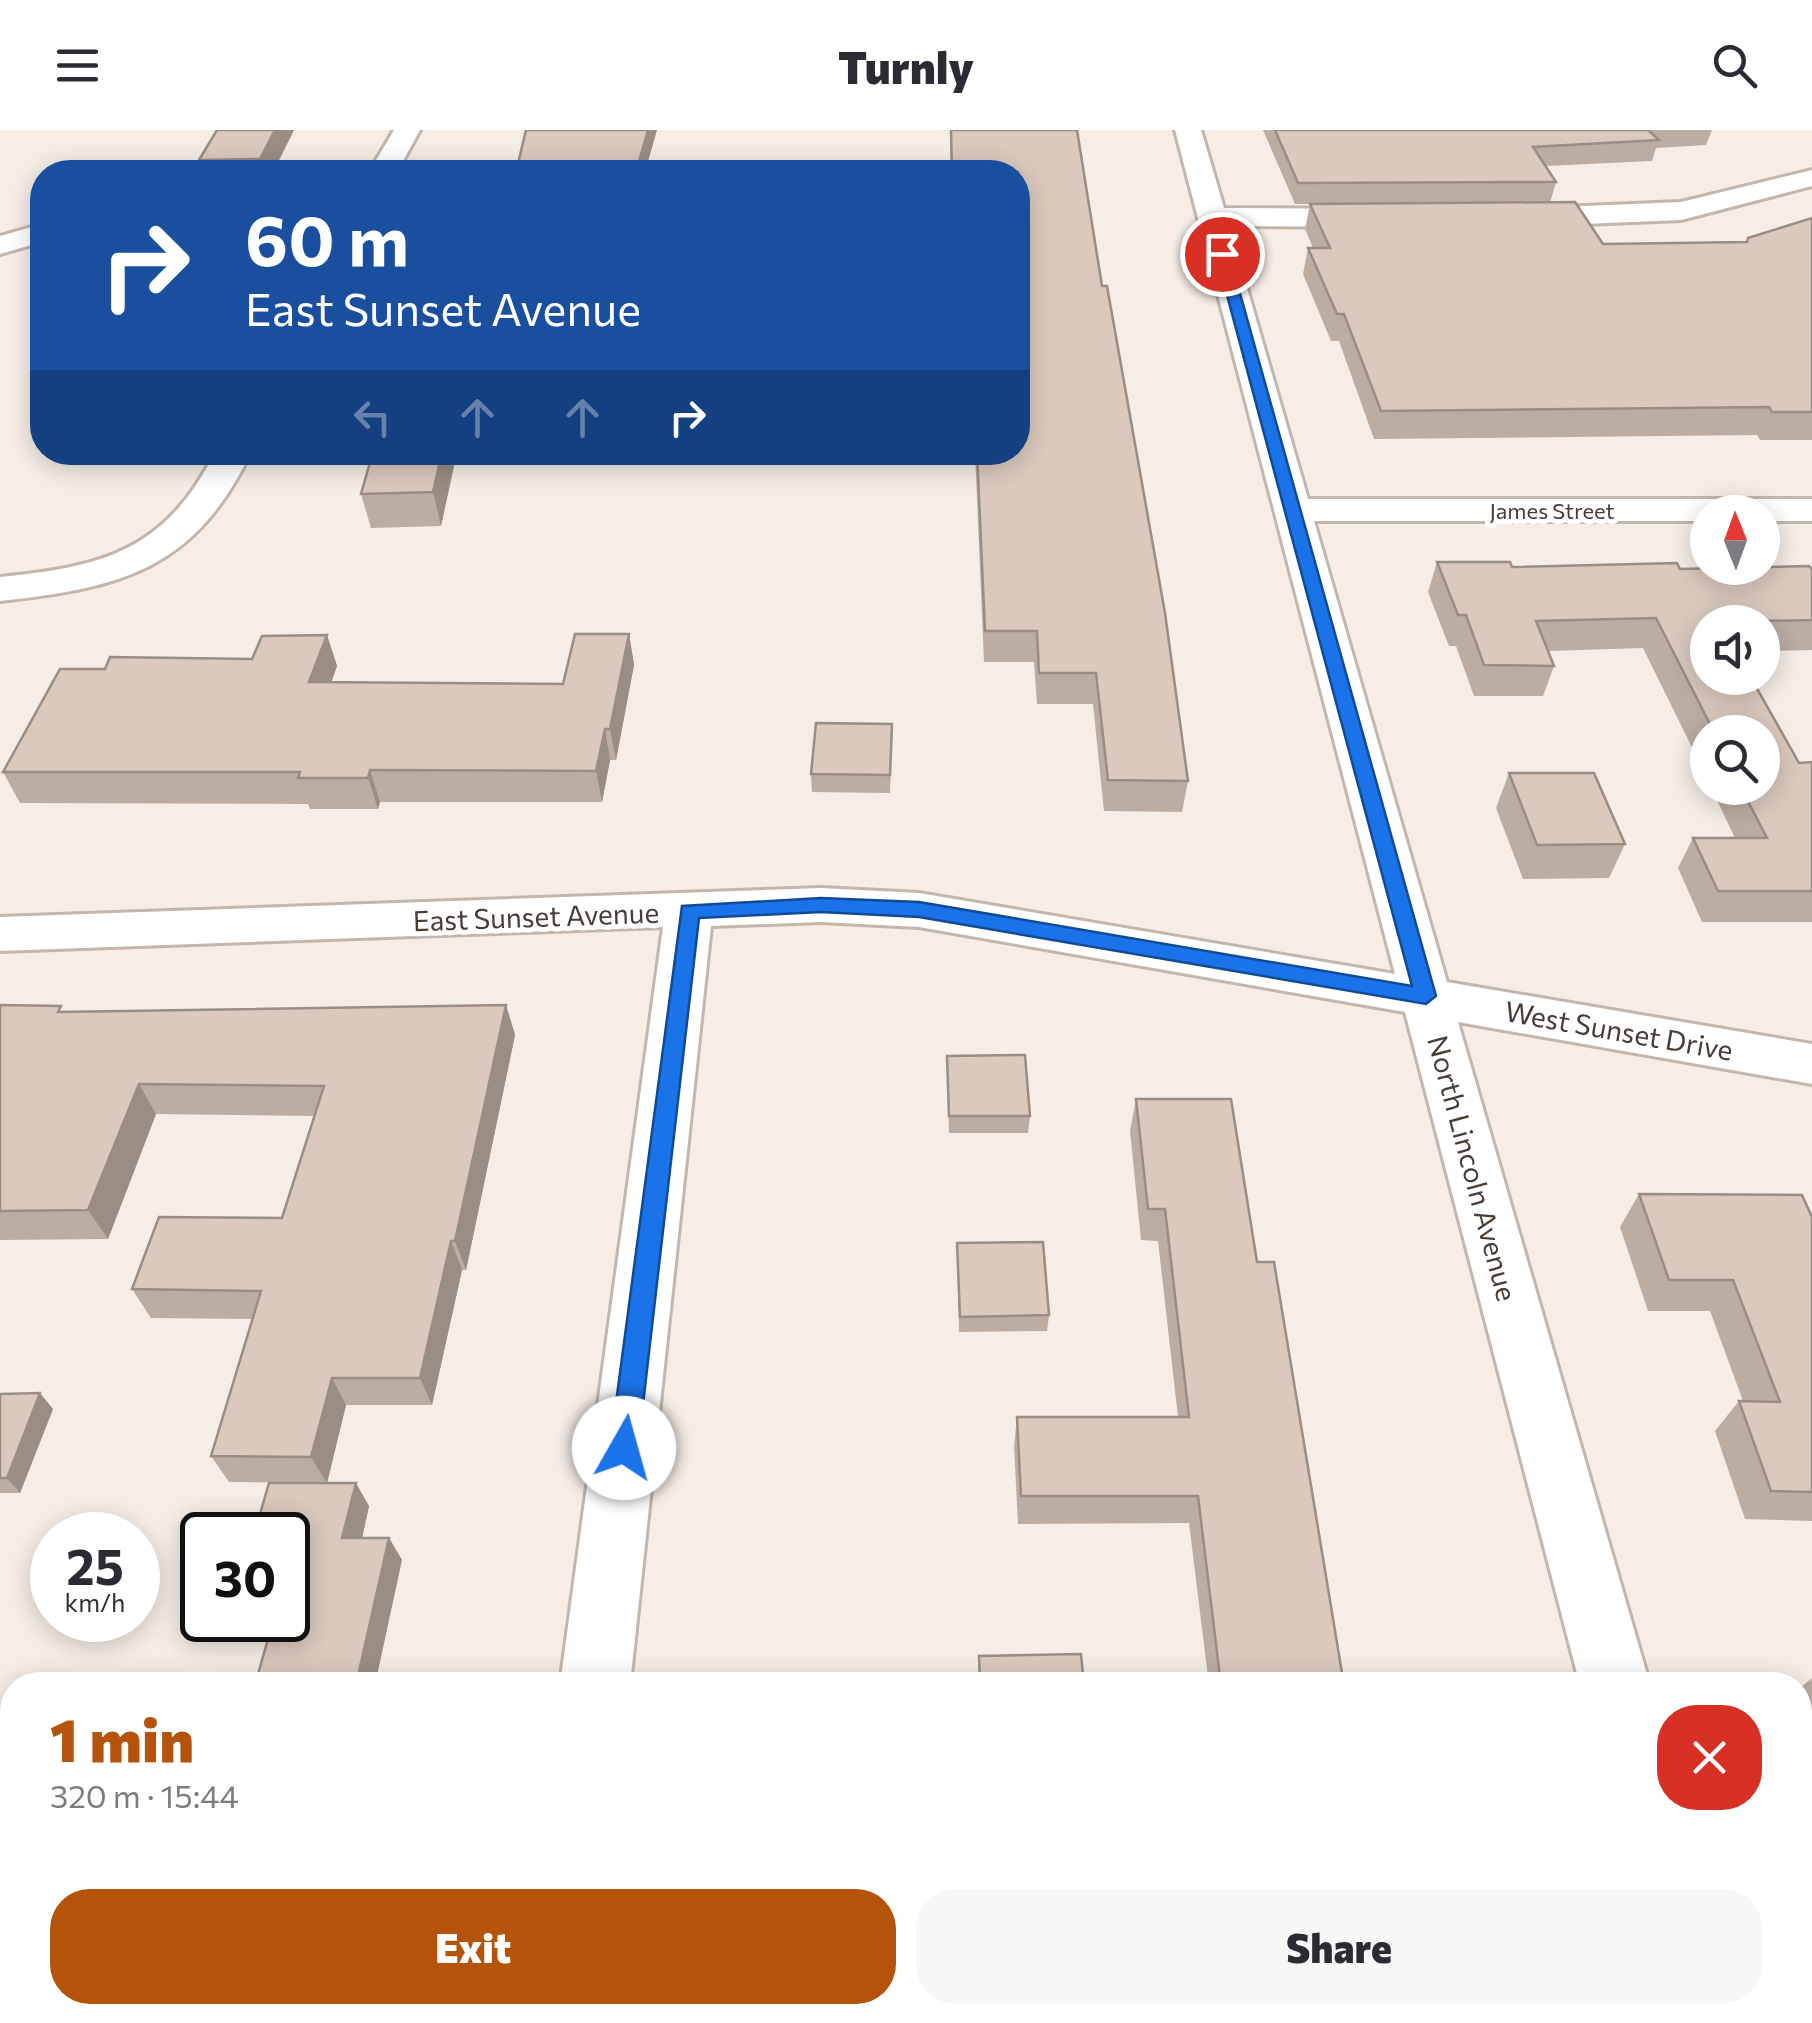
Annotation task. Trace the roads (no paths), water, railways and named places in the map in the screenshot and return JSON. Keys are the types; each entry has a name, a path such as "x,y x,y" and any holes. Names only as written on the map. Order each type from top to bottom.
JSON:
{"street":[{"path":"390,160 408,130"},
{"name":"North Lincoln Avenue","path":"1188,130 1611,1672"},
{"path":"1490,218 1589,218 1681,211 1812,178"},
{"path":"1212,217 1411,218"},
{"path":"0,245 30,237"},
{"path":"0,589 81,578 128,562 191,520 225,465"},
{"name":"James Street","path":"1292,510 1812,510"},
{"name":"East Sunset Avenue","path":"0,934 821,905 919,910 1426,996"},
{"path":"597,1672 689,911"},
{"name":"West Sunset Drive","path":"1426,996 1812,1064"}]}
